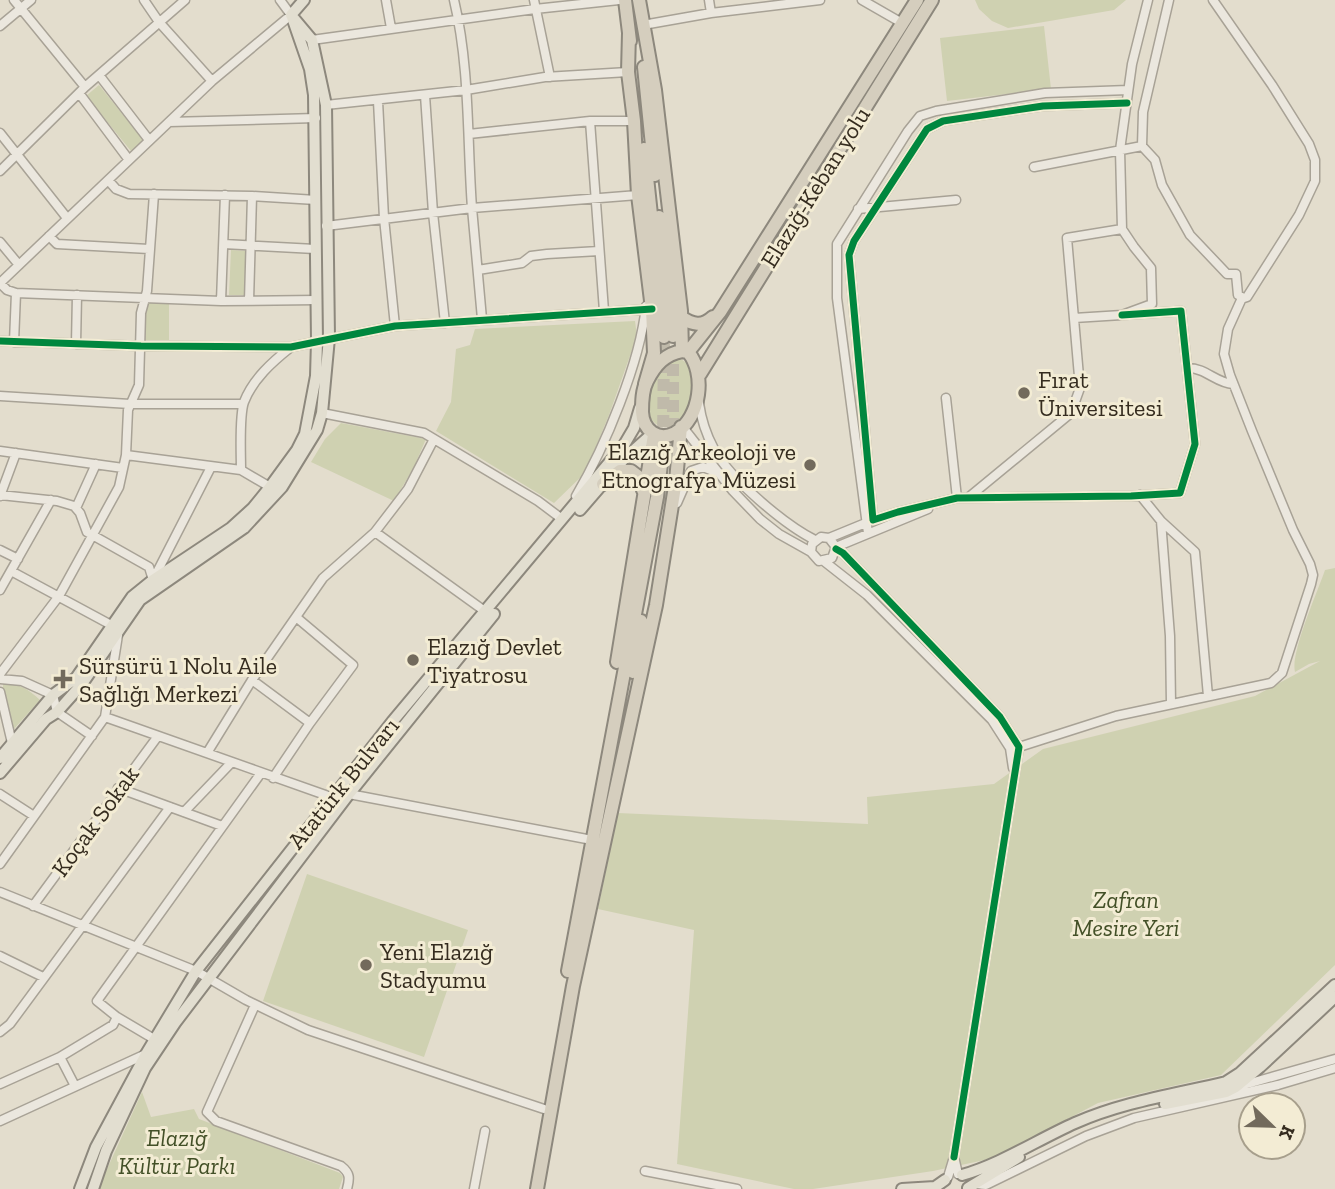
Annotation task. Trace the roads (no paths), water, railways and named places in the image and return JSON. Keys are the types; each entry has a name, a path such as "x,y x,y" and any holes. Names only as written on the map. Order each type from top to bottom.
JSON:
{"highway":[{"path":"625,0 668,336 644,67 643,25"},
{"path":"629,33 628,72 654,353 645,384 643,419 653,434 663,437 676,432 691,414 698,397 699,374 696,364 685,351 656,90 639,0"},
{"name":"Elazığ-Keban yolu","path":"685,351 726,304 917,0"},
{"name":"Elazığ-Keban yolu","path":"699,374 932,0"},
{"path":"681,317 692,324 701,324 710,320 726,304"},
{"path":"645,384 664,357 685,351"},
{"path":"537,1189 573,986 656,604 682,427"},
{"path":"592,840 653,434"},
{"path":"530,1189 592,840 668,448 605,838"},
{"path":"603,484 620,471 631,471 640,478 644,494"}],"main road":[{"path":"291,15 304,0"},
{"path":"0,758 53,695 76,678 140,600 244,528 282,487 317,430 322,413 326,105 312,40 291,15"},
{"path":"0,773 46,719 57,712 82,684 116,629 127,602 153,580 231,528 253,508 297,450 305,433 323,340 317,300 315,249 316,118 310,69 291,15"},
{"name":"Atatürk Bulvarı","path":"80,1189 96,1147 154,1039 195,971 392,722 624,445 634,428 642,402"},
{"name":"Atatürk Bulvarı","path":"93,1189 106,1151 145,1068 206,979 349,794 545,550 624,459 653,434"},
{"path":"902,1189 935,1187 987,1166 1075,1123 1110,1110 1226,1082 1335,985"},
{"path":"952,1179 967,1181 969,1187 1041,1145 1084,1126 1167,1103 1226,1092 1261,1067 1335,997"}],"street":[{"path":"14,0 82,90 129,159"},
{"path":"0,26 31,0"},
{"path":"144,0 159,22 212,81"},
{"path":"0,170 82,90 185,0"},
{"path":"279,0 291,15 212,81 0,283 16,293 221,301 317,300"},
{"path":"386,0 391,29"},
{"path":"454,0 466,90 472,208 482,319"},
{"path":"312,40 458,19 534,4 619,0"},
{"path":"709,0 711,13"},
{"path":"643,25 711,13 820,0"},
{"path":"862,0 902,23"},
{"path":"1122,315 1152,304 1151,268 1122,229 1120,150 1132,64 1148,0"},
{"path":"1169,0 1143,112 1142,146 1155,160 1161,185 1190,236 1227,274 1236,274 1238,295 1242,298"},
{"path":"1019,747 1116,716 1271,683 1279,677 1313,575 1233,384 1224,349 1228,329 1242,298 1247,297 1299,215 1315,181 1315,160 1309,144 1272,85 1213,0"},
{"path":"534,4 550,77"},
{"path":"326,105 466,90 550,77 628,72"},
{"path":"99,75 149,140"},
{"path":"872,531 837,298 837,244 920,116 1045,93 1128,90"},
{"path":"425,95 433,213 445,323"},
{"path":"377,101 384,218 395,326"},
{"path":"870,521 849,255 854,241 927,129 943,121 1043,106 1126,103"},
{"path":"169,122 316,118"},
{"path":"468,134 590,121 634,121"},
{"path":"590,121 604,311"},
{"path":"0,133 68,218"},
{"path":"1034,167 1142,146"},
{"path":"107,180 124,193 316,200"},
{"path":"92,736 57,712 53,695 22,681 0,676 59,596 119,487 126,454 128,410 139,385 141,313 146,297 154,194"},
{"path":"221,301 225,195"},
{"path":"326,226 472,208 638,195"},
{"path":"249,301 252,196"},
{"path":"858,209 956,200"},
{"path":"969,497 1071,413 1080,388 1067,238 1122,229"},
{"path":"49,236 57,244 149,249"},
{"path":"0,242 19,265"},
{"path":"224,244 315,249"},
{"path":"478,270 522,263 531,257 547,254 599,251"},
{"path":"14,342 16,293"},
{"path":"76,344 77,295"},
{"path":"0,341 291,347 395,326 649,309 641,339 597,459 562,519 538,501 424,433 322,413"},
{"path":"811,552 815,540 821,537 829,538 898,512 957,498 1180,493 1195,444 1181,311 1074,318"},
{"path":"241,470 243,404 273,361 291,347"},
{"path":"1188,368 1199,369 1224,383 1233,384"},
{"path":"0,396 130,404 243,404"},
{"path":"698,397 714,450 733,474 778,515 815,540"},
{"path":"946,398 957,498"},
{"path":"682,427 733,491 761,519 779,534 811,552 816,559 825,562 867,595 992,720 1010,748 1015,781"},
{"path":"207,754 252,680 323,578 375,532 408,489 434,439"},
{"path":"0,451 123,468"},
{"path":"16,453 0,495 51,500 76,508 87,532 149,567 153,580"},
{"path":"126,454 241,470 270,487"},
{"path":"76,508 96,464"},
{"path":"153,580 211,467"},
{"path":"668,529 691,471 703,467 722,475"},
{"path":"1140,495 1161,521 1195,552 1208,696"},
{"path":"825,562 832,558 836,548 957,498"},
{"path":"0,590 51,500"},
{"path":"1161,521 1168,597 1171,704"},
{"path":"375,532 486,612"},
{"path":"829,538 1000,717 1019,747 952,1179"},
{"path":"0,550 18,559"},
{"path":"0,864 106,717 116,629 11,571"},
{"path":"274,778 310,723 354,665 296,617"},
{"path":"252,680 310,723"},
{"path":"0,692 12,743"},
{"path":"106,717 331,797"},
{"name":"Koçak Sokak","path":"33,906 158,736"},
{"path":"184,812 231,763"},
{"path":"154,1039 117,1017 97,1001 261,773"},
{"path":"118,789 222,826"},
{"path":"0,794 34,816"},
{"path":"349,794 592,840"},
{"path":"0,1032 9,1024 170,807"},
{"path":"0,892 195,971 308,1030 544,1109"},
{"path":"0,956 43,977"},
{"path":"256,1005 207,1112 216,1121 341,1166 350,1179 346,1189"},
{"path":"0,1084 60,1057 113,1026 117,1017"},
{"path":"0,1121 146,1054"},
{"path":"60,1057 75,1086"},
{"path":"1236,1087 1335,1059"},
{"path":"969,1187 986,1185 1096,1132 1134,1118 1278,1086 1335,1068"},
{"path":"474,1189 485,1131"},
{"path":"645,1171 737,1189"}],"tunnel":[{"path":"673,336 673,448"},
{"path":"663,445 664,337"}],"place":[{"name":"Fırat Üniversitesi","path":"1024,393"},
{"name":"Elazığ Arkeoloji ve Etnografya Müzesi","path":"810,465"},
{"name":"Elazığ Devlet Tiyatrosu","path":"413,660"},
{"name":"Sürsürü 1 Nolu Aile Sağlığı Merkezi","path":"63,679"},
{"name":"Yeni Elazığ Stadyumu","path":"366,965"}],"park label":[{"name":"Zafran Mesire Yeri","path":"1126,913"},
{"name":"Elazığ Kültür Parkı","path":"177,1151"}]}
